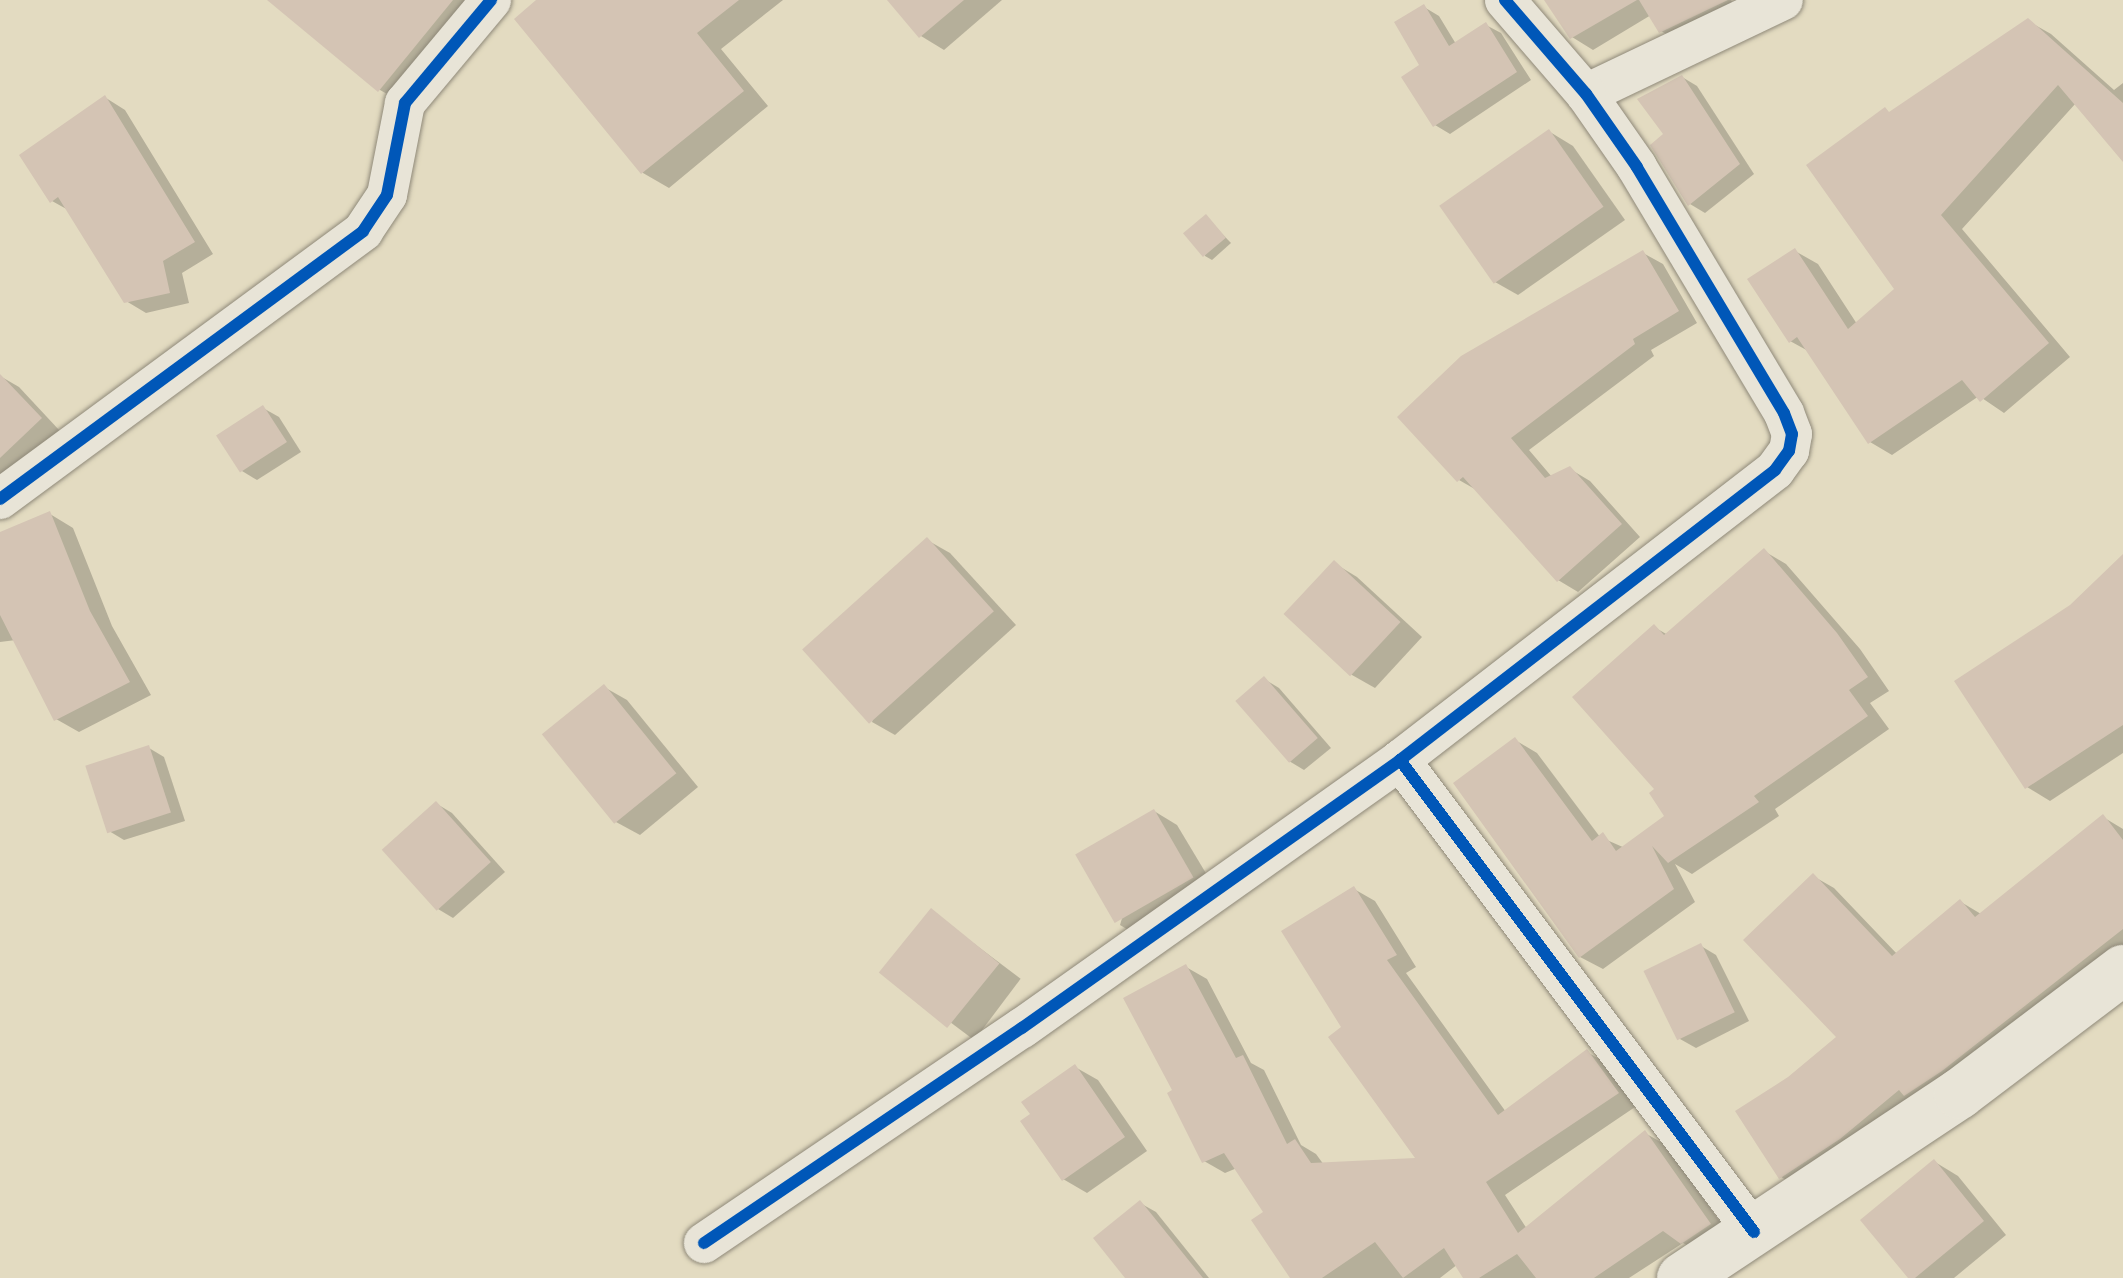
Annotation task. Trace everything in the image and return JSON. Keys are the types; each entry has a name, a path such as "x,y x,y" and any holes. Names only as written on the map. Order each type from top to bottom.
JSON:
{"street":[{"path":"0,499 363,231 387,195 405,103 491,0"},
{"path":"704,1244 1022,1028 1400,760 1776,470 1790,452 1792,434 1784,413 1637,167 1586,94 1505,0"},
{"path":"1586,94 1784,0"},
{"path":"1400,760 1754,1232"},
{"path":"1682,1278 1960,1094 2123,970"}],"building":[{"path":"267,0 453,0 378,92"},
{"path":"536,0 739,0 697,33 744,91 641,174 514,19"},
{"path":"887,0 964,0 919,38"},
{"path":"1544,0 1637,0 1570,39"},
{"path":"1639,0 1728,0 1659,33"},
{"path":"1424,4 1449,46 1486,22 1517,72 1433,127 1401,77 1419,65 1394,22"},
{"path":"2028,18 2123,103 2123,162 2058,85 1941,215 2049,343 1980,402 1962,380 1868,444 1797,337 1789,343 1747,279 1795,248 1848,329 1894,289 1806,165 1885,107 1889,112"},
{"path":"1682,75 1740,164 1688,206 1650,145 1663,134 1637,99"},
{"path":"105,95 195,242 163,261 170,293 124,303 58,197 50,203 19,155"},
{"path":"1549,129 1603,207 1494,284 1439,206"},
{"path":"1206,214 1226,238 1203,257 1183,233"},
{"path":"1643,250 1679,311 1633,339 1635,344 1511,438 1545,478 1570,466 1622,524 1557,582 1463,477 1457,482 1397,417 1461,356"},
{"path":"0,374 42,418 0,458"},
{"path":"263,405 287,442 240,472 216,435"},
{"path":"50,511 90,611 130,682 54,721 0,615 0,532"},
{"path":"927,537 994,611 869,724 802,649"},
{"path":"1764,548 1837,633 1868,677 1849,690 1868,716 1754,796 1759,802 1668,863 1652,846 1674,889 1579,958 1453,783 1515,737 1592,841 1603,832 1616,851 1664,816 1649,793 1654,789 1572,697 1654,624 1664,635"},
{"path":"2123,554 2123,725 2025,789 1954,681 2070,605"},
{"path":"1334,560 1401,622 1350,676 1284,614"},
{"path":"1264,676 1318,738 1289,763 1235,701"},
{"path":"604,684 676,773 614,824 542,734"},
{"path":"149,745 171,813 107,833 85,766"},
{"path":"436,801 491,862 437,911 382,850"},
{"path":"1154,809 1194,877 1115,923 1075,855"},
{"path":"2103,814 2123,840 2123,929 1942,1071 1904,1096 1899,1090 1840,1139 1779,1179 1735,1111 1788,1077 1836,1037 1743,940 1813,873 1892,956 1960,899 1975,917"},
{"path":"1354,886 1397,955 1387,960 1498,1115 1587,1049 1619,1093 1486,1182 1518,1233 1645,1130 1711,1224 1681,1244 1663,1231 1594,1278 1536,1278 1517,1254 1479,1278 1463,1278 1444,1248 1403,1278 1375,1242 1322,1278 1290,1278 1251,1220 1263,1212 1224,1153 1202,1163 1167,1093 1172,1090 1123,998 1186,964 1236,1058 1243,1055 1287,1144 1295,1139 1311,1163 1415,1158 1328,1037 1341,1027 1281,931"},
{"path":"931,908 999,963 947,1028 879,973"},
{"path":"1701,943 1735,1012 1677,1040 1643,971"},
{"path":"1075,1064 1125,1137 1062,1181 1020,1121 1030,1114 1021,1102"},
{"path":"1934,1159 1984,1221 1915,1278 1908,1278 1860,1220"},
{"path":"1140,1200 1203,1278 1125,1278 1093,1238"}],"cycle path":[{"path":"0,499 363,231 387,195 405,103 491,0"},
{"path":"704,1243 1022,1028 1400,760 1775,470 1789,451 1792,434 1784,413 1637,167 1586,94 1505,0"},
{"path":"1400,760 1754,1232"}]}
